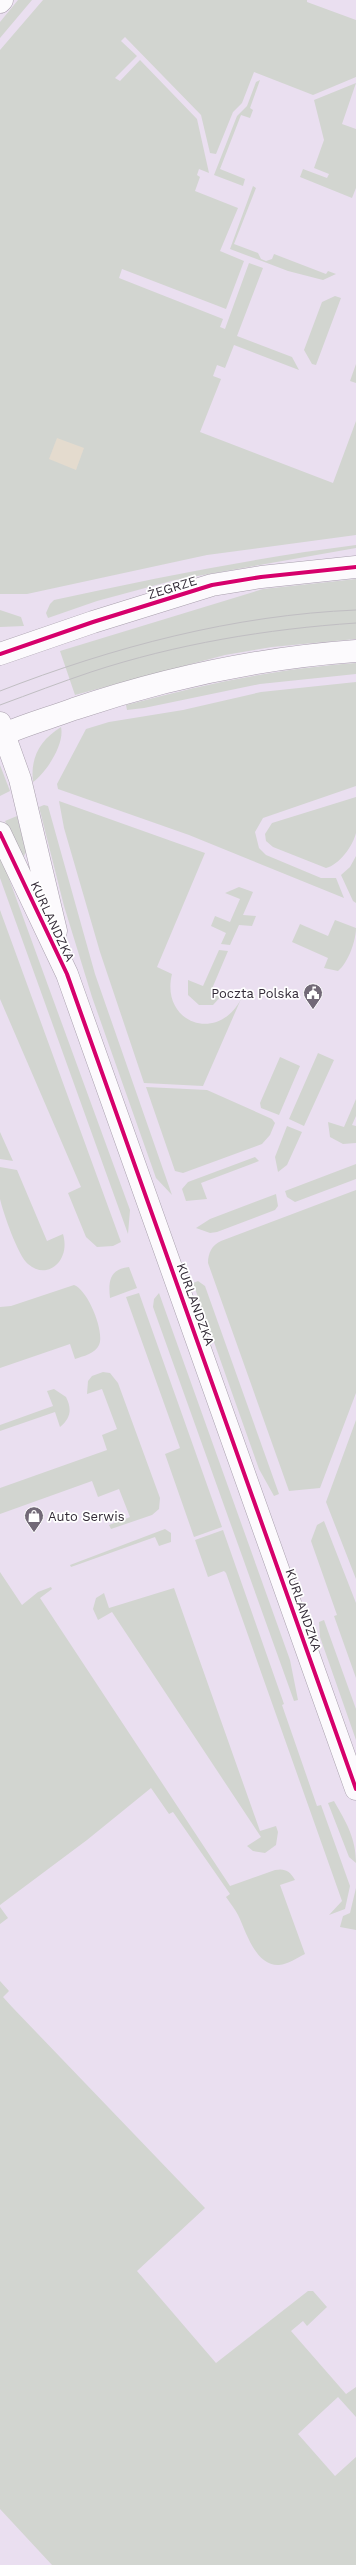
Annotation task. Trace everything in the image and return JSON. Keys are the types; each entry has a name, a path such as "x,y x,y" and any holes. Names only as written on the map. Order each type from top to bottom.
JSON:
{"street":[{"name":"ŻEGRZE","path":"0,654 93,622 212,585 261,577 356,567"},
{"path":"1,731 108,698 192,675 285,658 356,651"},
{"name":"KURLANDZKA","path":"1,731 25,797 67,974"},
{"name":"KURLANDZKA","path":"0,833 67,974 356,1789"}],"shaded area":[{"path":"18,0 32,0 0,38 0,22"},
{"path":"43,0 307,0 307,2 356,20 356,77 313,95 254,72 242,103 233,112 216,154 210,153 201,115 125,37 121,41 137,56 115,78 120,81 140,60 197,119 209,173 199,169 197,175 200,177 195,191 238,208 220,251 244,261 226,309 122,269 119,278 223,319 220,327 225,329 249,263 263,268 237,336 292,357 299,370 234,345 225,368 217,365 213,376 221,379 200,432 333,483 356,421 356,535 207,555 27,594 0,594 0,50"},
{"path":"260,80 250,108 253,110 250,118 241,115 220,169 245,179 243,186 214,175 237,116 247,106 256,82"},
{"path":"356,83 342,124 356,129 356,188 352,198 300,177 303,169 327,178 329,174 314,168 324,140 314,100"},
{"path":"253,186 256,188 234,244 258,253 261,259 266,261 272,259 274,254 326,274 328,271 336,274 323,280 288,271 230,249"},
{"path":"335,296 341,298 316,365 312,364 304,350 322,302"},
{"path":"356,364 356,383 350,381"},
{"path":"356,545 356,548 175,580 97,601 48,618 46,613 50,604 54,600 204,569"},
{"path":"356,579 356,639 272,647 225,655 75,695 60,651 263,589"},
{"path":"0,610 21,617 24,626 0,627"},
{"path":"356,663 356,674 260,684 144,708 127,710 126,705 184,690 240,678 297,669"},
{"path":"356,682 356,786 263,818 255,832 259,848 266,855 321,878 336,878 344,898 189,835 58,789 57,784 86,729 109,722 183,710 261,692"},
{"path":"61,727 60,742 53,758 49,765 33,782 33,765 38,750 47,738"},
{"path":"0,765 10,791 0,796"},
{"path":"356,797 356,833 349,849 336,863 331,866 326,868 273,847 266,841 265,834 272,823"},
{"path":"59,801 205,853 157,967 172,974 171,991 174,1005 182,1015 193,1022 206,1024 219,1021 231,1013 241,999 203,1086 144,1083 100,952 64,828"},
{"path":"44,805 48,806 95,974 172,1195 156,1178 92,997 64,906 39,807"},
{"path":"17,816 26,852 24,856 20,854 5,821"},
{"path":"0,854 130,1210 128,1234 0,878"},
{"path":"356,856 356,903 353,901 341,875 350,867"},
{"path":"239,887 253,892 243,915 256,916 252,926 239,925 230,945 221,944 226,933 211,926 215,916 230,922 240,899 225,893"},
{"path":"0,910 121,1242 113,1246 97,1247 86,1237 68,1193 81,1187 0,999"},
{"path":"335,920 356,928 355,939 351,951 345,963 338,971 324,968 328,958 292,942 300,924 328,936"},
{"path":"219,950 228,951 211,991 224,993 213,1005 199,1005 188,995 188,980 203,986"},
{"path":"318,1053 334,1060 304,1126 289,1119"},
{"path":"280,1057 300,1066 279,1115 261,1108 260,1103"},
{"path":"146,1087 207,1090 272,1119 275,1123 270,1135 262,1144 183,1173 175,1171"},
{"path":"356,1099 356,1116 352,1125 356,1126 356,1143 343,1144 330,1137 328,1122 344,1127"},
{"path":"287,1126 302,1132 287,1165 278,1172 275,1157"},
{"path":"0,1132 13,1161 0,1159"},
{"path":"255,1157 259,1161 201,1183 207,1199 186,1201 182,1189 188,1182"},
{"path":"356,1164 356,1179 295,1202 287,1197 285,1191"},
{"path":"0,1167 17,1170 47,1241 63,1234 65,1244 64,1252 56,1266 43,1270 35,1269 28,1264 20,1252 0,1199"},
{"path":"356,1190 356,1393 320,1488 289,1491 208,1263 209,1256 213,1247 221,1241"},
{"path":"276,1194 278,1206 275,1210 217,1232 210,1233 196,1228 210,1219"},
{"path":"129,1267 137,1288 110,1298 109,1286 114,1273 123,1268"},
{"path":"198,1281 205,1286 279,1494 274,1496 259,1469 193,1283"},
{"path":"74,1285 85,1295 94,1312 100,1331 99,1345 95,1351 75,1359 70,1344 0,1368 0,1307 11,1306"},
{"path":"139,1293 222,1527 194,1537 165,1454 180,1448 126,1297"},
{"path":"159,1293 290,1660 298,1700 294,1701 153,1307 154,1299"},
{"path":"103,1372 110,1373 118,1383 160,1498 159,1509 152,1515 111,1529 109,1525 130,1517 119,1489 98,1497 92,1481 0,1514 0,1488 107,1450 102,1435 117,1429 102,1389 87,1394 88,1381 92,1376"},
{"path":"54,1389 66,1397 69,1405 70,1409 68,1417 64,1424 60,1427 55,1412 0,1431 0,1425 53,1406 47,1391"},
{"path":"356,1420 356,1579 326,1502"},
{"path":"324,1521 356,1603 356,1678 334,1616 337,1615 311,1541 317,1525"},
{"path":"165,1529 171,1533 171,1542 159,1546 155,1537 71,1567 70,1565"},
{"path":"223,1530 284,1704 282,1705 317,1806 321,1805 350,1886 345,1909 329,1915 342,1901 226,1573 224,1571 208,1577 195,1540"},
{"path":"0,1572 22,1605 38,1592 51,1587 52,1589 40,1598 230,1886 275,1870 282,1869 291,1874 295,1880 280,1885 305,1954 279,1965 271,1964 258,1954 252,1946 237,1913 226,1897 230,1894 173,1812 169,1814 151,1788 87,1840 0,1905"},
{"path":"174,1588 260,1831 276,1826 278,1832 276,1845 265,1853 253,1851 247,1846 261,1837 112,1612 98,1620 93,1609 96,1598 104,1593 109,1608"},
{"path":"324,1620 356,1709 356,1740 320,1637 319,1622"},
{"path":"334,1801 352,1838 356,1854 356,1863 349,1857 328,1803"},
{"path":"356,1888 356,1930 340,1927 343,1916 350,1913"},
{"path":"0,1907 8,1918 0,1924"},
{"path":"0,1981 9,1991 3,1997 205,2208 137,2271 216,2363 308,2291 313,2291 327,2307 307,2326 303,2321 291,2331 346,2394 356,2387 356,2417 338,2397 298,2434 335,2476 356,2457 356,2565 52,2565 0,2509"}],"sand":[{"path":"57,438 84,448 76,470 49,459"}],"tram line":[{"path":"0,691 86,660 175,636 220,626 265,619 310,613 356,610"},
{"path":"0,705 91,672 156,653 222,639 255,634 289,629 356,623"}],"cycle path":[{"path":"0,654 93,622 212,585 261,577 356,567"},
{"path":"0,833 67,974 356,1789"}],"place":[{"name":"Poczta Polska","path":"313,1010"},
{"name":"Auto Serwis","path":"34,1533"}]}
